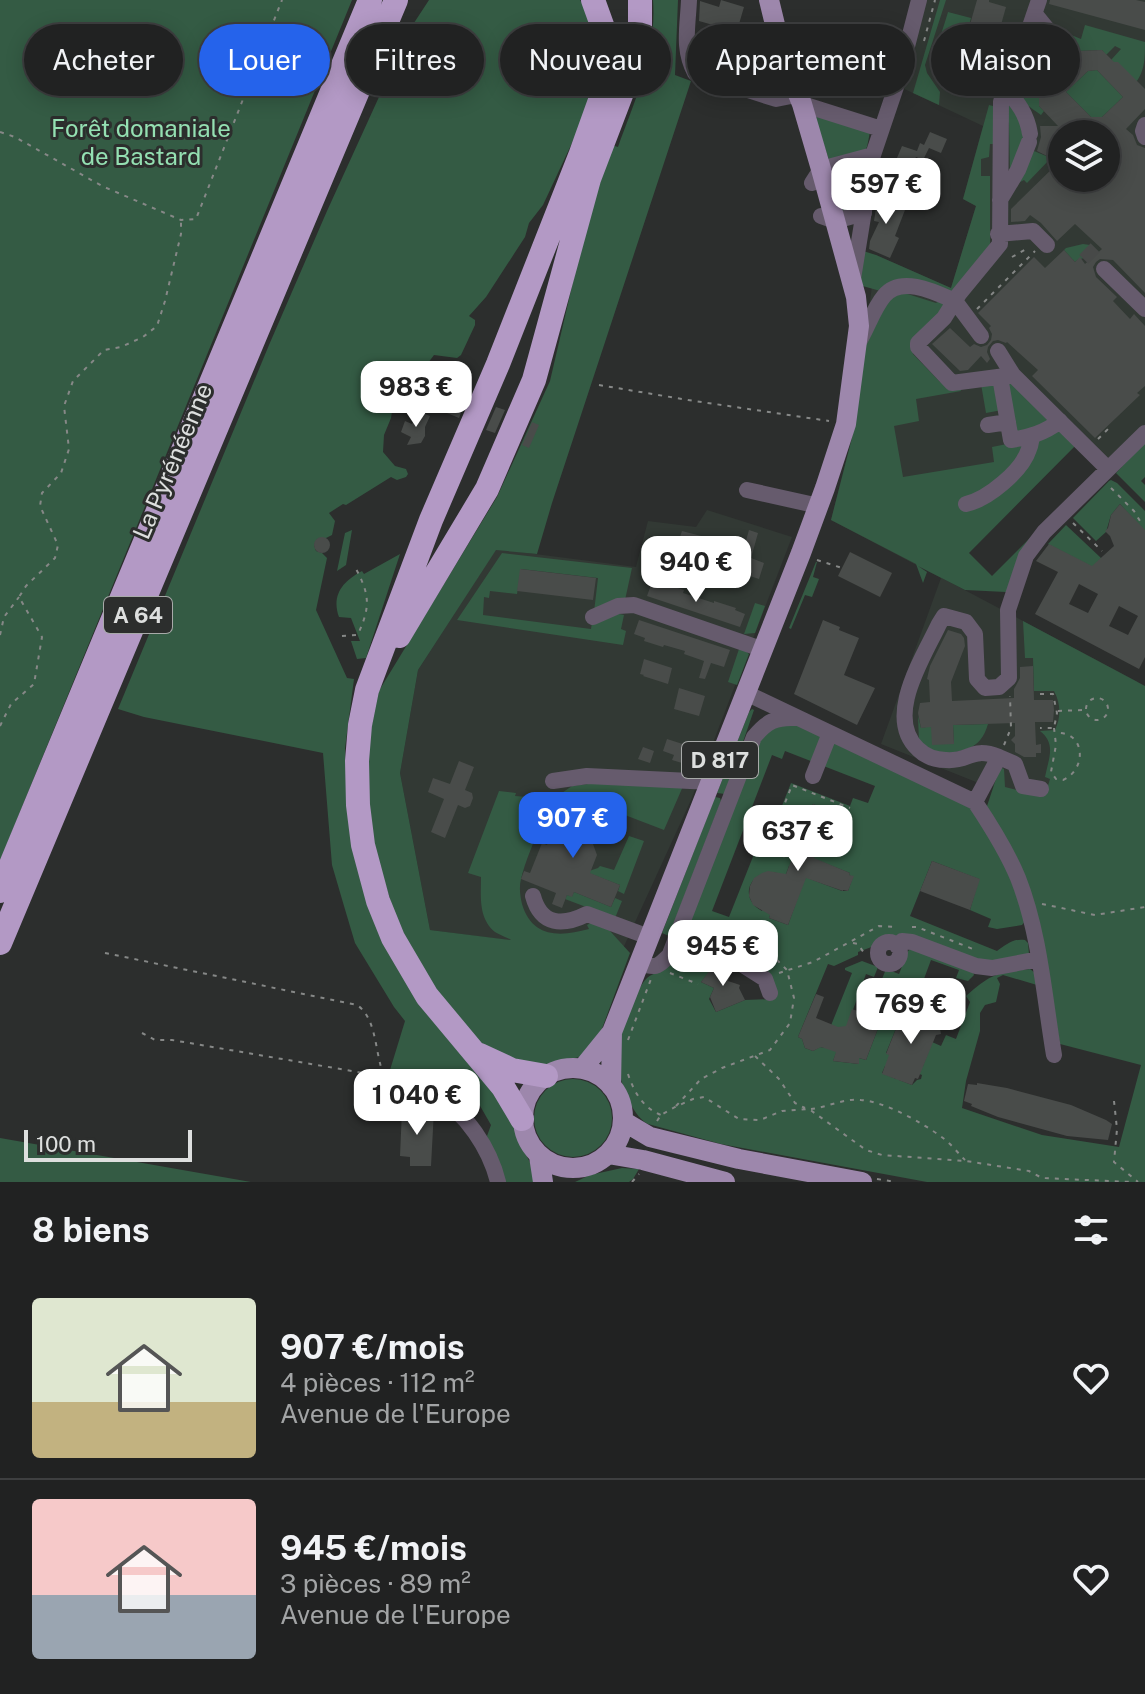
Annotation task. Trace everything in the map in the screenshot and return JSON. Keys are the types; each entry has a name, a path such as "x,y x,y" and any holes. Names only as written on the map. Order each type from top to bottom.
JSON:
{"highway":[{"name":"La Pyrénéenne","path":"0,891 370,0"},
{"name":"La Pyrénéenne","path":"0,943 396,0"},
{"path":"312,201 414,0"},
{"path":"367,690 487,489 534,380 591,151 608,65 606,36 593,0"},
{"path":"522,1119 503,1087 437,1010 415,979 393,938 373,885 363,845 357,783 360,725 367,690 431,520 591,151 623,60 627,30 624,0"},
{"path":"591,151 618,108 640,32 640,0"},
{"path":"475,1052 512,1070 546,1076"}],"main road":[{"name":"D 817","path":"769,0 828,219 847,324 822,497"},
{"name":"D 817","path":"582,1069 612,1032 656,961 649,937 764,650 846,424 857,345 858,311 828,219"},
{"name":"D 817","path":"611,1086 612,1032"},
{"path":"561,1069 582,1069 598,1075 611,1086 622,1106 623,1121 617,1142 608,1154 594,1164 566,1175 539,1156 529,1143 522,1119 523,1108 531,1090 546,1076 561,1069"},
{"path":"623,1121 650,1137 739,1159 862,1182"},
{"path":"608,1154 725,1182"},
{"path":"539,1156 543,1182"}],"street":[{"path":"689,0 688,60 695,73 776,99 796,100 881,129"},
{"path":"919,0 898,81 873,155 853,289 869,299 905,285 955,301 981,336"},
{"path":"1003,96 999,239 944,318 918,343 918,347 952,383 1006,376 1060,421 1107,470"},
{"path":"1000,200 1014,178 1030,138 1027,120 1017,96"},
{"path":"1145,125 1145,137"},
{"path":"817,176 873,155"},
{"path":"828,219 864,213"},
{"path":"999,239 1033,231 1045,243"},
{"path":"1100,264 1145,309"},
{"path":"857,345 885,295"},
{"path":"998,351 1006,376 1011,440 1048,430 1060,421"},
{"path":"988,425 1008,422"},
{"path":"1041,789 1023,786 1015,764 988,753 975,753 949,761 922,752 914,744 903,720 910,686 944,616 966,622 975,634 977,679 985,688 999,687 1009,678 1008,610 1026,556 1044,532 1145,433"},
{"path":"966,504 987,496 1013,473 1030,448 1032,436"},
{"path":"747,490 822,497"},
{"path":"593,617 626,604 634,605 764,650"},
{"path":"746,693 975,802 1018,877 1035,934 1054,1055"},
{"path":"656,961 679,930 754,737 769,722 784,717 797,718"},
{"path":"813,776 830,733"},
{"path":"975,802 999,757"},
{"path":"553,781 587,776 711,782"},
{"path":"533,896 540,911 551,920 568,922 587,914 649,937"},
{"path":"679,930 682,936 698,940"},
{"path":"656,961 698,940 716,937 747,947 743,965 765,979 770,993"},
{"path":"897,946 902,941 912,942 976,966 992,968 1039,959"},
{"path":"388,1078 438,1096 462,1116 495,1168 498,1182"}],"path":[{"path":"0,132 15,137 102,186 181,220 196,219 282,0"},
{"path":"0,635 4,617 26,586 55,558 58,545 40,506 42,493 61,473 69,449 64,406 73,381 104,350 121,347 143,337 157,326 181,234 181,220"},
{"path":"1012,257 1036,242 1045,243"},
{"path":"968,319 1045,243"},
{"path":"599,385 835,422"},
{"path":"1094,442 1111,426"},
{"path":"1107,470 1112,491 1134,511 1143,526"},
{"path":"1063,514 1102,551"},
{"path":"342,636 357,635 366,608 367,593 355,567"},
{"path":"0,726 11,704 34,684 42,637 19,597"},
{"path":"999,757 1011,728 1009,678"},
{"path":"1040,694 1053,694 1057,711 1051,772 1056,779 1063,780 1075,772 1079,749 1069,735 1055,733"},
{"path":"1096,698 1104,701 1108,708 1105,716 1098,720 1090,717 1086,710 1089,702 1096,698"},
{"path":"1057,711 1086,710"},
{"path":"1040,728 1054,728"},
{"path":"767,849 792,785 850,808"},
{"path":"753,844 786,857"},
{"path":"1025,901 1095,915 1145,907"},
{"path":"850,942 858,944 866,956"},
{"path":"675,1107 701,1079 770,1050 790,1023 794,998 787,970 773,956 747,947"},
{"path":"105,953 357,1005 365,1010 369,1018 381,1068 388,1078"},
{"path":"656,961 663,970 698,984"},
{"path":"142,1033 155,1040 172,1040 388,1078"},
{"path":"755,1056 779,1079 795,1103 809,1109 866,1150 882,1155 966,1161 1029,1171 1042,1178 1132,1182"},
{"path":"655,1125 661,1115 693,1099 704,1097 739,1119 760,1120 782,1111 863,1100 902,1114 945,1139 966,1161"},
{"path":"1114,1101 1117,1129 1114,1162 1138,1182"},
{"path":"632,1182 639,1173"}],"shaded area":[{"path":"922,0 1145,0 1145,442 1118,470 1084,437 942,578 1138,682 1073,805 976,782 881,744 941,578 831,520 852,438 876,255 951,288 976,206 963,199 983,126 915,94 915,25"},
{"path":"707,510 792,537 691,800 620,955 430,930 400,773 418,670 496,549 636,567 648,521 696,527"}],"green space":[{"name":"Forêt domaniale de Bastard","path":"0,0 352,0 330,54 330,24 199,24 199,96 313,96 0,861"},
{"path":"429,0 580,0 589,12 592,24 500,24 500,96 590,96 585,115 543,205 529,223 525,237 486,297 469,316 475,320 475,325 461,355 457,358 434,355 425,367 413,369 403,395 393,405 384,435 383,452 395,466 406,469 408,474 397,480 391,477 329,513 335,521 332,535 317,539 314,545 316,551 327,558 316,610 347,678 354,679 345,748 348,813 358,871 510,1112 518,1140 532,1166 535,1182 503,1182 487,1136 491,1125 479,1104 390,1070 405,1021 355,943 332,865 323,753 118,709 269,345 379,96 484,96 484,24 413,24"},
{"path":"653,0 678,0 675,75 687,80 687,93 537,554 496,550 418,670 400,773 430,930 511,940 495,932 486,920 481,877 468,873 499,791 516,793 515,796 553,799 572,786 588,784 684,784 664,830 591,802 583,793 576,792 572,795 574,806 562,804 558,811 570,817 563,833 540,825 520,882 521,901 527,915 540,929 558,934 589,929 587,925 594,921 610,931 630,953 600,1034 586,1052 579,1057 541,1067 513,1062 479,1042 443,1003 398,925 372,841 367,770 370,736 377,694 497,497 550,381 596,183 611,145 618,147 637,96 671,96 671,24 653,24"},
{"path":"940,0 946,0 938,24 933,24"},
{"path":"948,12 971,18 969,24 944,24"},
{"path":"1085,25 1145,42 1142,71 1133,86 1111,60 1121,49 1115,46 1106,55 1102,50 1080,51"},
{"path":"931,31 931,46 925,65 931,79 931,96 940,96 939,105 915,94"},
{"path":"1097,70 1123,97 1102,117 1091,117 1070,96 1080,96 1080,79 1088,71"},
{"path":"1039,96 1039,106 1044,111 1041,115 1020,98"},
{"path":"1007,104 1017,109 1025,146 1010,176 1009,123 1005,119"},
{"path":"989,105 993,106 994,144 990,144 989,157 981,159 981,176 990,176 990,250 956,291 884,292 859,285 860,250 951,288 976,206 963,199"},
{"path":"813,112 870,132 867,147 864,151 829,160"},
{"path":"1034,151 1048,157 1048,161 1027,183 1024,180 1016,184"},
{"path":"861,166 857,207 839,215 832,170"},
{"path":"1083,244 1093,247 1075,262 1064,250 1066,248"},
{"path":"898,291 936,303 939,301 945,306 912,348 913,354 940,382 960,387 961,391 916,399 919,421 894,426 903,477 994,462 992,447 1031,439 1058,427 1076,445 969,553 992,576 1035,533 1006,592 965,590 918,566 927,572 923,583 916,564 831,520 852,438 866,343 889,297"},
{"path":"1008,381 1054,422 1013,436"},
{"path":"994,383 1002,410 986,413 981,384"},
{"path":"1145,442 1145,477 1141,481 1145,485 1145,502 1116,473"},
{"path":"1111,480 1145,511 1145,530 1141,533 1138,524 1120,504 1111,515 1106,532 1096,541 1073,518"},
{"path":"1066,525 1101,558 1102,572 1048,544"},
{"path":"352,530 346,565 337,571 345,533"},
{"path":"502,553 632,568 625,600 594,612 598,578 521,569 517,594 490,591 489,598 484,597 483,615 591,629 592,622 615,613 624,615 621,629 626,631 623,645 457,620"},
{"path":"400,554 366,658 357,659 351,641 360,641 351,618 339,617 337,609 340,590 355,575 362,571 364,574"},
{"path":"816,562 813,577 819,579 812,597 805,595 791,629 789,628"},
{"path":"755,603 765,606 755,633 744,634"},
{"path":"1023,621 1145,686 1145,1182 927,1182 721,1144 648,1124 641,1119 625,1092 618,1052 628,1013 647,978 663,969 678,953 708,939 737,949 741,955 736,970 718,967 712,952 705,955 711,970 701,982 714,988 709,999 716,1012 745,1000 775,999 767,976 747,961 752,945 714,932 689,937 684,932 757,737 772,724 791,721 977,811 1002,857 1026,920 1022,925 997,929 988,927 991,919 970,910 979,879 932,861 910,916 997,951 1013,941 1025,940 1029,954 1023,960 983,964 904,935 858,952 858,955 834,966 828,964 798,1037 805,1048 813,1051 826,1048 833,1030 830,1028 852,973 845,968 862,961 878,967 874,977 866,974 846,1029 842,1029 843,1035 833,1061 859,1064 859,1058 866,1060 892,984 882,979 886,969 899,974 912,948 973,971 974,975 968,981 956,978 959,970 931,960 912,1011 907,1010 903,1022 899,1021 886,1053 892,1056 882,1073 912,1085 921,1079 922,1075 917,1073 932,1042 941,1046 946,1035 956,1039 970,1002 966,996 995,975 1030,969 1035,973 1037,985 1003,975 997,978 1000,984 996,1002 985,1005 980,1013 980,1031 962,1108 1042,1135 1119,1147 1141,1065 1060,1044 1039,922 1018,872 985,812 1000,767 1004,769 1005,787 1041,796 1050,779 1045,777 1050,747 1040,731 1055,730 1059,706 1054,691 1034,691 1033,658 1025,658","holes":["785,751 875,786 868,803 853,798 850,806 791,783 768,841 760,839 729,917 712,911 772,755 782,759","813,804 832,812 812,860 850,873 853,877 848,891 842,891 806,875 788,925 769,918 774,905 766,902 762,911 755,905 750,899 750,886 759,875 777,873 773,884 781,887 789,866 794,868 798,857 794,855"]},
{"path":"740,646 749,654 737,685 728,682"},
{"path":"752,709 725,794 717,793 749,712"},
{"path":"918,716 921,728 931,726 954,744 953,725 988,724 980,740 970,748 940,755 919,743"},
{"path":"715,797 721,801 669,936 662,933"},
{"path":"629,836 644,841 624,894 618,891 620,885 586,872 600,866 614,870"},
{"path":"574,892 611,907 615,898 622,901 615,918 565,899"},
{"path":"565,1079 581,1079 595,1085 606,1096 612,1118 606,1140 595,1151 581,1157 565,1157 551,1151 540,1140 534,1126 534,1110 540,1096 551,1085"},
{"path":"0,1138 251,1182 0,1182"},
{"path":"622,1168 639,1169 629,1182 575,1182 590,1175"}],"building":[{"path":"721,0 744,7 739,24 699,21 700,1 719,7"},
{"path":"977,0 989,0 1006,7 1001,24 970,24"},
{"path":"1050,0 1145,2 1145,30 1049,4"},
{"path":"1102,50 1145,89 1145,109 1126,129 1137,145 1145,148 1145,293 1113,260 1100,259 1093,267 1096,277 1117,297 1113,301 1130,319 1134,314 1145,326 1145,386 1137,393 1140,395 1095,438 1032,376 1038,370 1007,342 993,341 988,347 990,359 987,363 981,356 968,370 960,371 932,344 950,328 970,347 974,344 981,347 987,345 991,340 991,326 978,313 1034,257 1045,268 1064,250 1075,262 1080,257 1085,264 1102,249 1075,224 1057,241 1030,215 1025,221 1011,222 1011,209 1048,173 1048,192 1120,192 1120,120 1052,120 1039,106 1039,96 1070,96 1091,117 1102,117 1123,97 1097,70 1088,71 1080,79 1080,51"},
{"path":"1040,126 1048,126 1048,156 1037,151"},
{"path":"930,132 947,139 941,153 929,148 923,160 916,157 911,168 908,166 906,170 894,165 902,146 917,151"},
{"path":"879,189 887,190 885,203 905,210 895,236 899,238 890,258 869,249 879,222 874,221"},
{"path":"440,382 468,395 459,418 430,406"},
{"path":"496,407 505,410 495,433 486,430"},
{"path":"418,411 430,416 425,436 421,443 407,445 411,437 401,432 405,421 412,424"},
{"path":"532,422 539,425 529,448 522,445"},
{"path":"1120,504 1145,530 1145,657 1139,669 1035,614 1058,572 1036,561 1049,544 1092,566 1114,546 1105,531 1111,515","holes":["1079,584 1098,594 1088,613 1069,604","1119,606 1138,616 1128,635 1109,626"]},
{"path":"749,530 758,533 751,558 764,563 759,579 726,568 727,565 715,560 720,548 742,555"},
{"path":"682,531 705,537 697,560 674,554"},
{"path":"322,537 328,539 328,551 322,553 316,551 314,545 316,539"},
{"path":"850,552 892,573 880,597 838,576"},
{"path":"520,569 596,578 593,600 517,591"},
{"path":"652,582 736,608 745,614 740,627 647,596"},
{"path":"639,620 730,650 724,667 711,663 705,679 699,678 704,661 684,654 685,651 644,641 645,638 634,634"},
{"path":"823,620 859,638 844,675 875,688 857,725 794,694"},
{"path":"948,630 961,634 965,646 951,682 952,701 1014,698 1020,667 1033,666 1034,700 1053,700 1054,710 1053,722 1035,722 1036,745 1041,744 1041,753 1036,753 1036,757 1024,757 1015,752 1015,744 1011,740 1015,736 1015,723 953,725 954,744 932,745 931,727 921,728 918,713 920,703 930,702 927,679 930,666"},
{"path":"644,659 672,668 668,684 640,674"},
{"path":"679,688 705,696 699,716 674,709"},
{"path":"667,739 692,747 688,759 684,758 682,763 672,760 674,755 663,751"},
{"path":"643,747 654,751 650,763 638,759"},
{"path":"459,761 474,767 465,790 472,793 473,798 470,806 465,808 458,805 445,838 431,832 444,799 428,792 433,778 450,784"},
{"path":"813,804 832,811 814,858 854,876 848,891 806,878 788,925 769,918 770,915 753,905 749,896 750,886 754,878 768,871 786,874"},
{"path":"571,805 616,821 613,829 601,824 593,844 597,855 590,873 620,885 611,907 574,892 572,897 567,895 562,908 552,904 556,893 521,879 524,871 530,873 542,843 547,845 553,829 563,833"},
{"path":"932,861 980,879 970,910 920,891"},
{"path":"716,962 718,967 733,968 728,981 740,985 745,1000 716,1012 710,997 714,988 701,982"},
{"path":"816,994 824,997 816,1018 838,1027 846,1026 852,1009 866,1014 870,1004 882,1009 882,1018 866,1060 859,1058 859,1064 833,1061 836,1052 821,1047 813,1051 805,1048 798,1037"},
{"path":"908,1009 927,1017 928,1014 943,1019 941,1034 936,1035 918,1079 915,1078 912,1085 882,1074 899,1021 903,1022"},
{"path":"977,1083 1071,1105 1106,1120 1112,1124 1108,1140 1067,1136 998,1117 971,1106 964,1101 968,1084"},
{"path":"402,1110 434,1110 431,1166 410,1166 410,1157 400,1156"}],"tunnel":[{"path":"1085,249 1094,258"}]}
